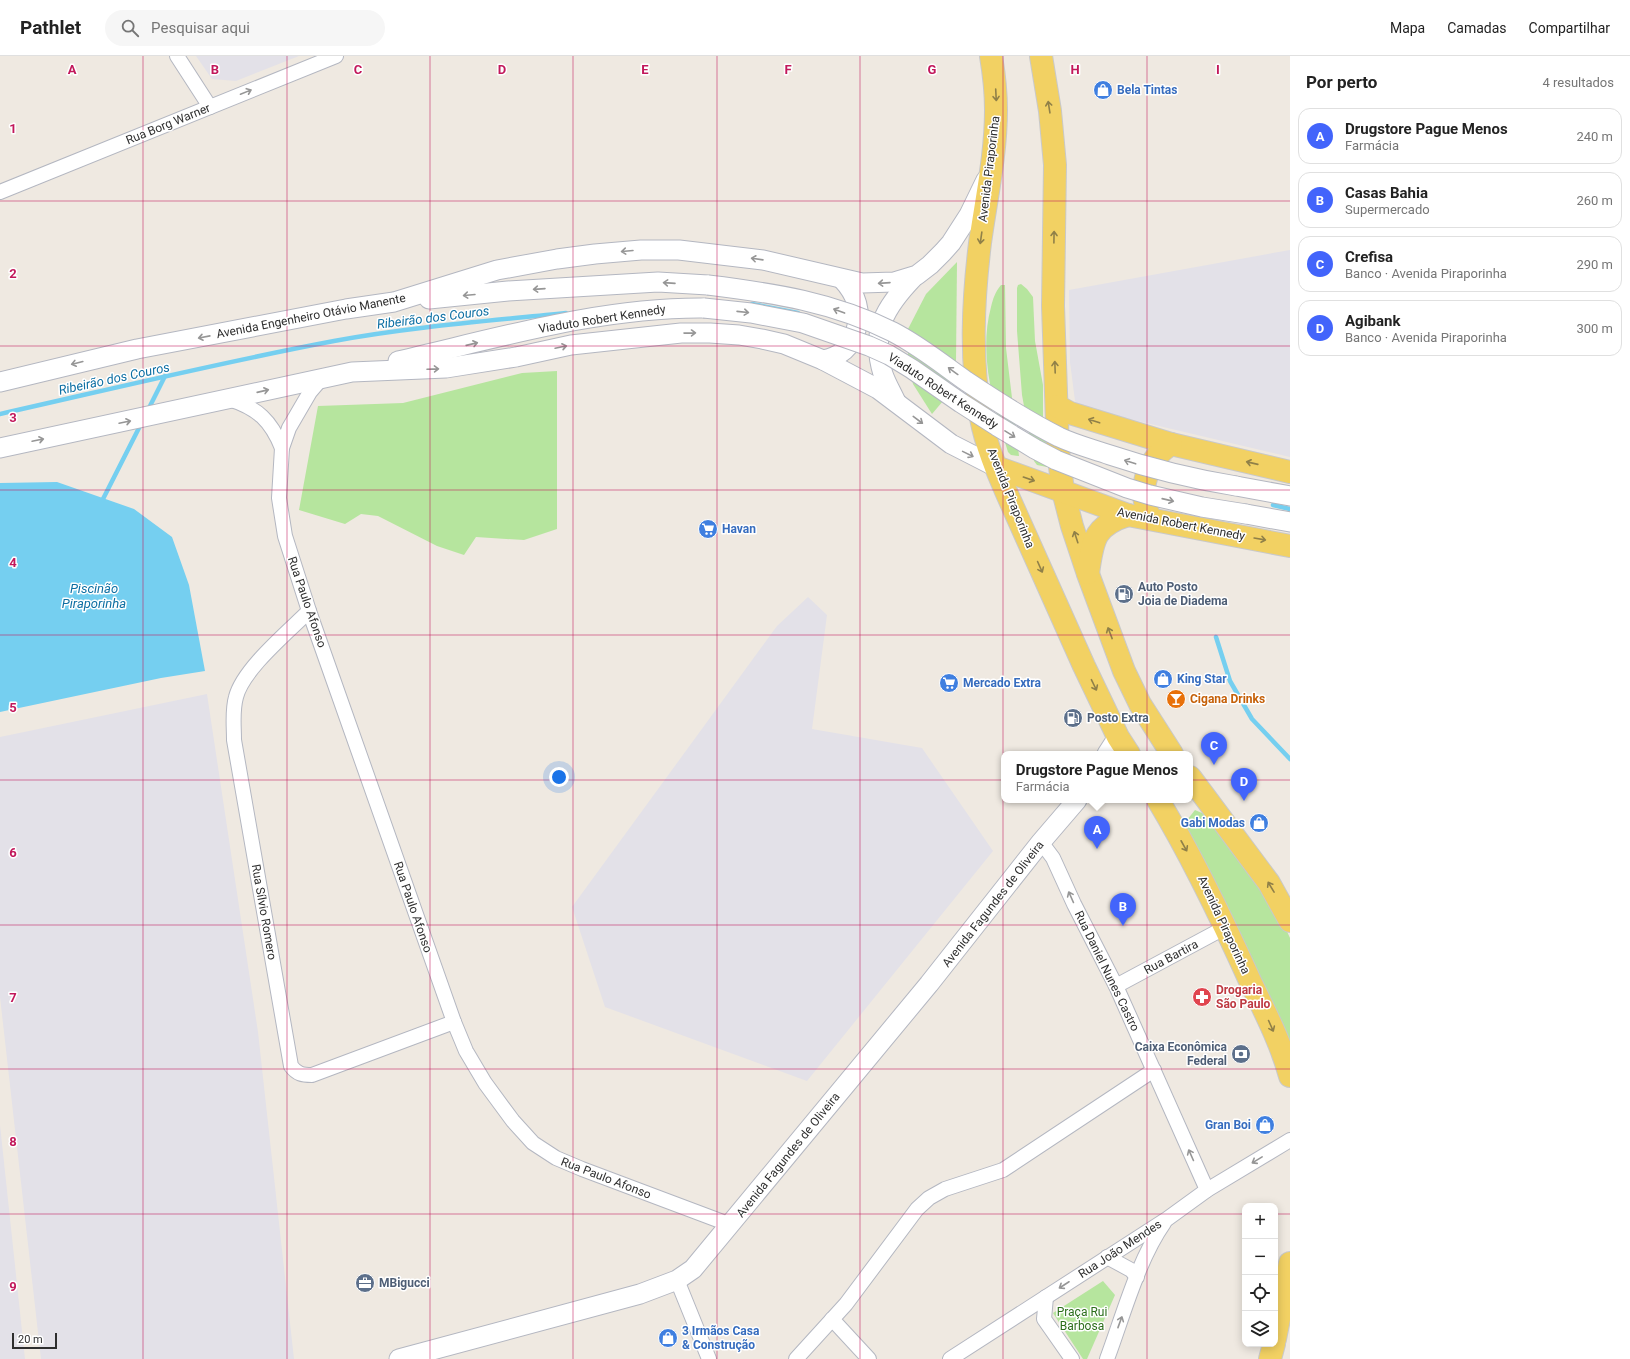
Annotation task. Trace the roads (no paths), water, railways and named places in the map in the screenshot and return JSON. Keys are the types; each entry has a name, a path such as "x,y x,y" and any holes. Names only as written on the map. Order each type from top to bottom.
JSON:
{"main road":[{"name":"Avenida Piraporinha","path":"991,56 994,76 996,112 991,167 980,244 973,319 974,359 982,419 996,467 1084,666 1118,748"},
{"path":"1040,56 1050,111 1055,165 1053,306 1058,450 1063,491 1072,526 1088,574 1124,671 1140,704 1170,751"},
{"name":"Avenida Engenheiro Otávio Manente","path":"0,382 137,349 346,309 394,302 497,270 557,259 641,250 679,250 763,260 862,283 894,282 917,275 930,265 951,243 969,215 981,192 991,167"},
{"path":"898,404 883,375 879,349 881,329 886,313 896,296 917,275"},
{"path":"823,360 841,354 850,346 856,331 859,314 857,303 848,286 842,279"},
{"name":"Viaduto Robert Kennedy","path":"394,302 508,291 658,282 756,291 809,300 875,324 894,333 918,347 1022,417 1062,438 1084,447 1160,471 1204,481 1290,496"},
{"name":"Viaduto Robert Kennedy","path":"352,372 574,321 651,309 704,308 751,313 796,321 827,330 889,355 1023,442 1056,460 1101,479 1166,500 1290,522"},
{"path":"0,448 352,372 446,368 516,357 572,345 681,333 739,335 784,344 823,360 866,382 898,404"},
{"name":"Avenida Robert Kennedy","path":"898,404 962,450 996,467 1128,515 1290,546"},
{"path":"1057,406 1070,413 1171,444 1290,472"},
{"path":"1151,520 1144,497 1145,480 1155,458 1161,451 1171,444"},
{"path":"1088,574 1092,548 1100,530 1109,522 1128,515"},
{"path":"1193,781 1269,883 1290,920"},
{"name":"Avenida Fagundes de Oliveira","path":"399,1359 640,1294 677,1280 693,1269 731,1225 929,984 1074,803"},
{"name":"Avenida Piraporinha","path":"1160,803 1201,876 1226,927 1276,1036 1290,1076"},
{"path":"1278,1324 1290,1263"},
{"path":"1270,1359 1273,1347"}],"street":[{"path":"176,56 210,107"},
{"name":"Rua Borg Warner","path":"0,192 336,56"},
{"name":"Rua Paulo Afonso","path":"322,378 310,392 289,428 282,448 279,498 282,522 309,611 454,1022 466,1051 485,1083 513,1121 533,1143 556,1158 582,1169 731,1225"},
{"name":"Rua Paulo Afonso","path":"229,399 245,404 257,411 275,432 282,448"},
{"name":"Rua Sílvio Romero","path":"309,611 254,666 242,682 236,696 233,715 234,740 291,1066 296,1072 303,1075 312,1075 454,1022"},
{"name":"Rua Daniel Nunes Castro","path":"1041,842 1053,858 1074,904 1116,986 1207,1190"},
{"name":"Rua Bartira","path":"1116,986 1226,927"},
{"path":"796,1359 846,1304 917,1209 929,1198 945,1190 1003,1170 1154,1070"},
{"name":"Rua João Mendes","path":"950,1359 1167,1219 1207,1190 1290,1140"},
{"path":"1107,1359 1137,1277 1156,1235 1167,1219"},
{"path":"1107,1257 1131,1270 1137,1277"},
{"path":"677,1280 709,1359"},
{"path":"1044,1319 1046,1297"},
{"path":"1022,1313 1044,1319 1072,1359"},
{"path":"832,1320 869,1359"}],"water":[{"name":"Piscinão Piraporinha","path":"57,482 134,509 172,537 189,585 205,671 161,678 0,712 0,483"}],"waterway":[{"name":"Ribeirão dos Couros","path":"752,304 798,313"},
{"name":"Ribeirão dos Couros","path":"0,414 208,367 334,341 421,328 566,313"},
{"path":"148,410 165,376"},
{"path":"103,499 142,422"},
{"path":"1273,505 1290,509"},
{"name":"Ribeirão dos Couros","path":"1216,637 1230,681 1252,719 1290,759"}],"place":[{"name":"Bela Tintas","path":"1103,90"},
{"name":"Havan","path":"708,529"},
{"name":"Auto Posto Joia de Diadema","path":"1124,594"},
{"name":"King Star","path":"1163,679"},
{"name":"Mercado Extra","path":"949,683"},
{"name":"Cigana Drinks","path":"1176,699"},
{"name":"Posto Extra","path":"1073,718"},
{"name":"Crefisa","path":"1214,765"},
{"name":"Agibank","path":"1244,801"},
{"name":"Gabi Modas","path":"1259,823"},
{"name":"Drugstore Pague Menos","path":"1097,849"},
{"name":"Casas Bahia","path":"1123,926"},
{"name":"Drogaria São Paulo","path":"1202,997"},
{"name":"Caixa Econômica Federal","path":"1241,1054"},
{"name":"Gran Boi","path":"1265,1125"},
{"name":"MBigucci","path":"365,1283"},
{"name":"3 Irmãos Casa & Construção","path":"668,1338"}],"park label":[{"name":"Praça Rui Barbosa","path":"1082,1319"}]}
